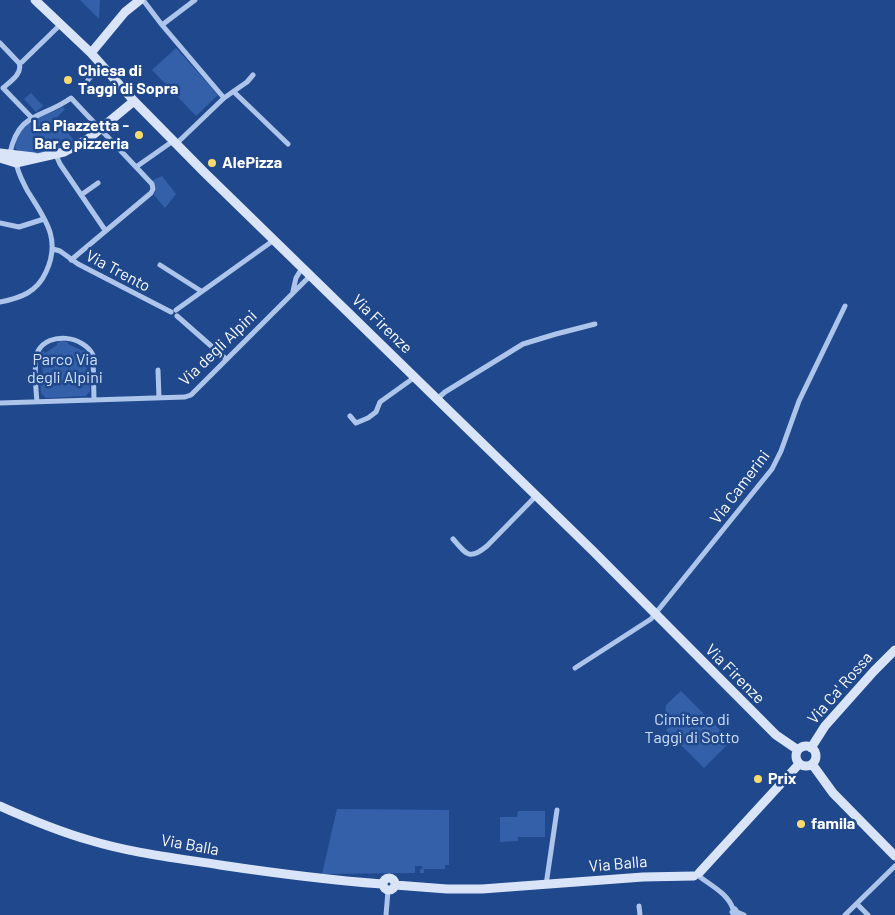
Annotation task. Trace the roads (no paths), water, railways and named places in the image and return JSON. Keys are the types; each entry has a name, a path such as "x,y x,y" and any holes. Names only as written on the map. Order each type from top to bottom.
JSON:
{"main road":[{"name":"Via Firenze","path":"35,0 91,53 174,143 536,496 776,736 798,750"},
{"path":"91,53 126,12 141,0"},
{"path":"0,158 35,158 56,155 80,144 134,101"},
{"path":"0,152 13,157"},
{"name":"Via Ca' Rossa","path":"811,748 825,726 895,650"},
{"path":"803,747 811,748 816,756 812,764 806,766 799,764 796,756 798,750 803,747"},
{"path":"698,875 799,764"},
{"path":"812,764 833,793 895,856"},
{"name":"Via Balla","path":"0,806 44,825 105,844 179,859 259,871 388,886 458,890 698,875"}],"street":[{"path":"141,0 224,98"},
{"path":"162,25 195,0"},
{"path":"22,62 61,24"},
{"path":"0,43 21,66 19,72 3,88 32,118"},
{"path":"88,80 101,64"},
{"path":"136,167 174,143 253,75"},
{"path":"234,92 288,144"},
{"path":"0,302 24,296 39,284 50,263 54,249 51,233 44,218 19,176 13,157 16,133 21,126 32,118 52,110 72,98 152,184 152,191 71,260"},
{"path":"56,155 60,164 105,230"},
{"path":"81,194 98,183"},
{"path":"0,223 20,227 44,218"},
{"path":"175,313 201,291 274,240"},
{"name":"Via Trento","path":"54,249 60,251 71,260 175,313 226,359"},
{"path":"160,265 201,291"},
{"name":"Via degli Alpini","path":"292,292 296,278 302,268"},
{"name":"Via degli Alpini","path":"0,403 185,397 191,395 310,276"},
{"name":"Via Camerini","path":"655,614 778,460 799,401 846,306"},
{"path":"437,399 445,392 523,344 595,324"},
{"path":"37,402 36,358 38,350 53,340 65,337 90,349 93,355 94,400"},
{"path":"158,370 159,398"},
{"path":"350,416 356,423 368,418 376,412 380,402 415,377"},
{"path":"453,539 466,554 478,553 536,496"},
{"path":"575,668 648,621 655,614"},
{"path":"546,886 557,810"},
{"path":"845,915 895,866"},
{"path":"698,875 724,894 735,913 744,915"},
{"path":"386,915 388,886"},
{"path":"857,904 868,915"},
{"path":"639,906 640,915"}],"place":[{"name":"Chiesa di Taggì di Sopra","path":"68,80"},
{"name":"La Piazzetta - Bar e pizzeria","path":"139,135"},
{"name":"AlePizza","path":"212,163"},
{"name":"Prix","path":"758,779"},
{"name":"famila","path":"801,824"}],"park label":[{"name":"Parco Via degli Alpini","path":"65,369"},
{"name":"Cimitero di Taggì di Sotto","path":"692,729"}]}
